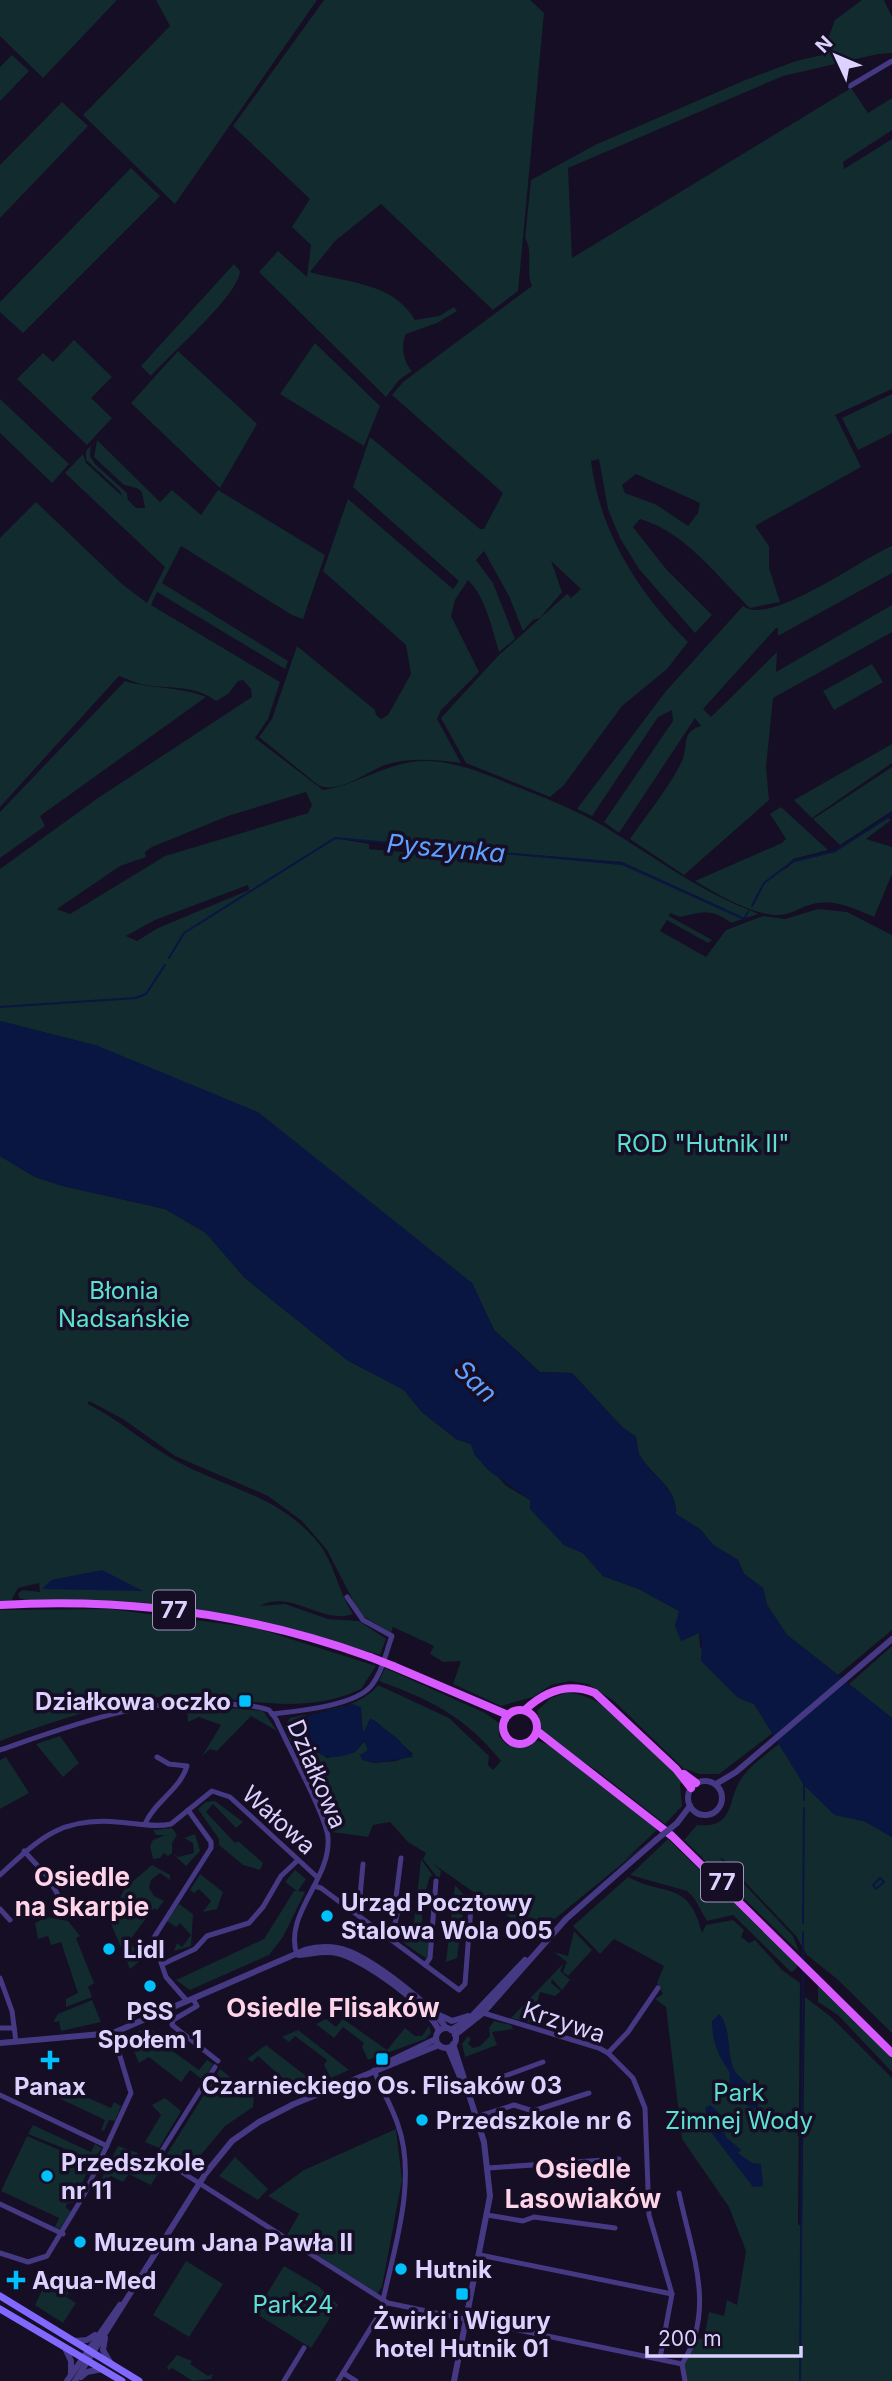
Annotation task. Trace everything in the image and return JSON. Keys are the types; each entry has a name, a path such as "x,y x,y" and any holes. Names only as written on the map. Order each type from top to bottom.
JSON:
{"main road":[{"name":"77","path":"0,1605 97,1604 188,1612 290,1633 370,1657 485,1707 506,1718 505,1733 512,1741 522,1744 534,1735 615,1789 667,1831 892,2053"},
{"path":"506,1718 529,1713 548,1694 575,1687 599,1695 694,1786"},
{"path":"529,1713 534,1735"},
{"path":"0,2296 139,2381"},
{"path":"0,2309 122,2381"}],"street":[{"path":"850,86 892,61"},
{"path":"272,1714 351,1698 365,1692 374,1681 392,1636 363,1620 347,1597"},
{"path":"718,1787 892,1639"},
{"name":"Działkowa","path":"0,1750 93,1718 197,1700 263,1708 272,1714 327,1831 328,1843 314,1886 293,1930 297,1955"},
{"path":"145,1824 149,1814 187,1770 186,1764 169,1764 157,1757"},
{"path":"706,1781 718,1787 722,1801 717,1811 706,1815 693,1809 688,1797 694,1786 706,1781"},
{"name":"Wałowa","path":"0,1875 24,1851 60,1828 82,1821 171,1824 206,1793 225,1794 317,1877"},
{"path":"73,2380 84,2359 222,2151 247,2129 294,2104 438,2042 448,2031 479,2012 576,1909 693,1809"},
{"path":"188,1810 211,1842 211,1848 154,1936 153,1942 166,1977 197,2006 174,2018 172,2025 216,2064 158,2157 385,2301 682,2364"},
{"path":"24,1851 47,1875 65,1907"},
{"path":"391,1940 398,1911 395,1905 401,1858"},
{"path":"163,1964 195,1949 207,1936 249,1923 262,1909 281,1876 298,1860"},
{"path":"355,1913 359,1907 363,1864"},
{"path":"425,1965 430,1958 436,1881"},
{"path":"314,1886 457,1989 463,1987 471,1907"},
{"path":"0,1909 10,1920"},
{"path":"0,2043 113,2033 315,1947 348,1951 403,1987 436,2014 448,2031 450,2046 476,2117 488,2168 487,2215 454,2381"},
{"path":"297,1955 331,1952 355,1959 448,2031"},
{"path":"0,1978 12,2011 16,2042"},
{"path":"608,2053 628,2032 658,1988"},
{"path":"436,2014 456,2021 479,2012"},
{"name":"Krzywa","path":"479,2012 608,2053 638,2084 645,2108 649,2215 672,2294 660,2358"},
{"path":"0,2028 14,2028"},
{"path":"0,2253 13,2259 34,2262 47,2256 62,2234 131,2093 113,2033"},
{"path":"438,2042 450,2046"},
{"path":"467,2090 543,2062"},
{"path":"338,2381 385,2301 400,2217 404,2159 399,2126 374,2070"},
{"path":"476,2117 514,2105 533,2111 589,2094"},
{"path":"0,2095 107,2146"},
{"path":"488,2168 619,2159"},
{"path":"679,2193 698,2264 700,2297 697,2337 682,2364 685,2381"},
{"path":"0,2204 62,2234"},
{"path":"487,2215 523,2221 534,2217 615,2228"},
{"path":"480,2255 672,2294"},
{"path":"74,2341 87,2340 103,2332"},
{"path":"103,2332 103,2350 110,2362"},
{"path":"65,2348 71,2361 73,2380"},
{"path":"284,2381 304,2348"},
{"path":"73,2380 87,2372 102,2369"},
{"path":"344,2373 356,2381"}],"green space":[{"path":"0,0 117,0 43,78 0,36"},
{"path":"156,0 317,0 175,204 83,115 170,26"},
{"path":"324,0 530,0 544,13 518,291 493,310 381,204 335,241 310,272 382,291 406,307 415,320 439,316 454,307 457,311 437,323 406,334 404,354 412,371 399,380 386,397 259,272 278,251 307,277 311,245 292,227 310,199 233,126"},
{"path":"862,0 884,0 892,17 892,53 783,76 568,168 572,258 851,88 868,113 892,98 892,130 843,162 844,169 892,139 892,389 835,415 861,467 755,526 769,546 769,568 780,602 750,608 687,545 672,534 640,519 633,527 666,569 712,615 695,633 639,569 620,538 608,509 599,459 591,461 603,512 624,559 653,602 688,642 667,669 622,706 564,785 550,797 466,763 441,718 498,656 567,594 571,598 581,589 551,561 562,592 540,618 533,620 523,631 509,596 484,551 476,560 493,583 515,639 499,652 484,605 468,580 455,600 451,616 479,672 441,710 437,719 461,763 404,761 385,765 343,785 318,785 259,737 272,719 297,646 375,710 381,719 388,715 411,674 406,645 323,571 348,499 453,589 459,581 353,487 370,437 480,529 484,529 503,493 392,395 403,382 532,286 529,249 525,238 531,180 595,145 743,81 796,61 822,55 835,20","holes":["636,474 700,503 698,513 688,526 657,505 625,493 622,485"]},
{"path":"12,55 29,71 0,101 0,67"},
{"path":"62,102 88,126 0,218 0,165"},
{"path":"131,168 160,196 23,333 0,312 0,302"},
{"path":"234,264 240,271 237,282 216,309 151,376 141,366"},
{"path":"74,340 112,377 91,398 112,418 87,445 17,379 43,353 53,362"},
{"path":"315,343 380,406 364,446 280,394"},
{"path":"178,351 257,424 220,488 131,403"},
{"path":"892,394 892,433 858,450 842,418"},
{"path":"0,399 69,464 52,483 0,433"},
{"name":"ROD \"Hutnik II\"","path":"97,440 160,502 172,490 201,515 218,490 325,555 303,619 292,615 181,546 162,583 288,661 285,669 157,592 151,605 280,682 268,719 255,738 323,790 398,765 425,761 458,765 480,772 560,804 605,827 693,882 749,910 746,916 750,910 758,914 731,923 712,913 680,917 670,913 669,916 712,940 708,943 667,920 660,931 706,957 726,930 763,916 785,919 818,909 847,912 892,935 892,1630 838,1675 787,1635 767,1605 763,1588 744,1574 738,1560 713,1545 701,1530 676,1514 668,1489 639,1454 636,1437 622,1427 572,1373 540,1372 494,1330 472,1283 98,1046 0,1021 0,869 98,798 252,697 251,689 243,680 238,681 228,694 216,701 200,692 143,684 119,676 0,807 0,538 36,502 122,584 147,603 165,567 65,473 83,454 86,463 122,496 120,491 86,460 86,451 91,445 90,456 95,464 127,493 128,500 136,508 145,508 140,490 124,485 94,457","holes":["306,792 312,805 308,813 165,856 70,914 57,909 120,866 146,857 145,852 152,847 228,816","335,838 474,851 467,858 369,849 369,844","510,853 622,862 745,918 622,865","248,885 249,890 158,928 137,941 126,936 155,920"]},
{"path":"892,546 892,573 778,636 776,628 703,709 711,717 777,652 776,672 892,605 892,632 773,698 766,767 769,800 684,875 630,839 677,771 690,732 701,726 695,718 619,833 604,822 673,721 672,710 658,717 592,816 577,809 666,691 743,606 756,610 794,599"},
{"path":"872,664 883,682 834,710 823,691"},
{"path":"125,681 206,697 40,816 45,826 0,858 0,812"},
{"path":"892,744 892,763 812,818 794,800"},
{"path":"892,767 892,811 840,845 813,819"},
{"path":"781,807 828,850 793,859 783,871 794,862 835,852 888,818 891,820 866,839 892,847 892,874 874,917 832,903 815,903 783,915 765,914 734,902 695,881 782,843 786,839 770,814"},
{"name":"Błonia Nadsańskie","path":"0,1156 35,1177 63,1186 165,1209 206,1233 244,1277 347,1360 404,1390 422,1412 456,1439 471,1444 505,1485 530,1500 564,1545 583,1553 603,1576 639,1589 679,1611 681,1641 699,1633 700,1647 737,1697 754,1704 774,1732 719,1774 699,1774 683,1768 614,1701 588,1684 570,1681 551,1685 533,1697 501,1706 453,1684 461,1661 443,1662 430,1654 434,1646 393,1627 391,1633 360,1614 327,1550 302,1521 268,1496 175,1456 123,1419 89,1401 88,1404 173,1459 266,1501 300,1524 322,1548 353,1614 329,1615 284,1602 260,1606 285,1604 328,1619 359,1621 386,1639 380,1655 235,1617 176,1606 133,1602 60,1603 19,1598 18,1593 23,1590 40,1592 39,1583 18,1588 11,1601 0,1601"},
{"path":"110,1609 256,1628 376,1666 361,1689 329,1700 279,1704 187,1694 139,1700 92,1711 0,1741 0,1610"},
{"path":"892,1646 892,1718 849,1684"},
{"path":"385,1668 485,1713 499,1723 499,1736 507,1745 538,1741 550,1746 582,1766 661,1826 624,1861 650,1841 535,1935 432,1863 441,1871 440,1877 436,1876 423,1859 426,1853 408,1842 390,1822 373,1825 368,1837 331,1832 284,1727 290,1718 314,1713 306,1715 297,1730 298,1734 327,1758 355,1752 365,1741 368,1750 365,1753 373,1763 396,1761 413,1754 370,1719 363,1734 361,1710 352,1704 344,1706 361,1699 378,1685 449,1718 489,1756 488,1765 493,1770 501,1761 460,1721 432,1703 379,1681"},
{"path":"566,1693 582,1695 614,1713 683,1782 680,1784 682,1806 665,1824 596,1770 543,1735 537,1711 551,1698"},
{"path":"187,1704 263,1711 277,1731 251,1716 217,1751 210,1749 202,1756 221,1725 199,1717 188,1722"},
{"path":"60,1736 79,1763 63,1777 36,1744"},
{"path":"780,1743 804,1785 835,1815 864,1821 892,1837 892,2033 837,1979 807,1955 796,1936 723,1859 719,1857 793,1936 799,1952 684,1840 697,1825 710,1825 725,1817 743,1776"},
{"path":"6,1757 29,1793 0,1809 0,1760"},
{"path":"215,1801 243,1822 236,1828 213,1804 206,1812 235,1843 238,1841 263,1863 260,1870 243,1865 219,1845 219,1839 198,1809 206,1802"},
{"path":"172,1828 177,1835 172,1843 172,1853 168,1856 164,1853 160,1858 153,1859 150,1846 153,1840 165,1835 156,1835 153,1830"},
{"path":"195,1834 200,1851 186,1866 172,1853 178,1857 194,1853 193,1843 184,1838"},
{"path":"668,1839 798,1965 795,1970 791,1972 733,1915 707,1921 687,1891 630,1875"},
{"path":"421,1859 433,1876 430,1876 423,1900 421,1937 432,1937 427,1959 401,1941 412,1941"},
{"path":"152,1865 170,1875 170,1880 160,1873 151,1880 149,1888 154,1896 164,1901 157,1910 154,1908 129,1941 142,1959 130,1969 109,1919 125,1888"},
{"path":"295,1870 306,1879 298,1891 305,1892 283,1937 269,1955 190,1990 176,1980 264,1939 294,1891 297,1891 285,1882"},
{"path":"200,1874 223,1892 217,1909 203,1912 211,1901 199,1889 194,1893 190,1890"},
{"name":"Park Zimnej Wody","path":"628,1877 683,1897 697,1916 702,1933 706,1925 733,1920 744,1930 741,1937 749,1943 755,1940 782,1970 800,1983 798,2224 802,2227 805,1997 830,2016 892,2078 892,2381 685,2381 682,2364 696,2339 704,2339 709,2312 724,2316 727,2300 737,2305 746,2251 729,2207 682,2139 666,2007 655,1999 663,1994 657,1983 664,1966 614,1939 600,1954 573,1926"},
{"path":"455,1885 474,1906 464,1905 457,1958 446,1962"},
{"path":"179,1904 193,1914 191,1946 174,1951 177,1943 182,1947 191,1935 180,1923 176,1927 167,1921"},
{"path":"47,1917 68,1921 80,1936 76,1938 94,1983 88,1987 92,1997 66,2007 66,1999 78,1993 61,1942 51,1945 48,1936 38,1939 35,1923"},
{"path":"574,1931 592,1950 568,1976 563,1972 567,1962 554,1952 568,1956"},
{"path":"564,1963 560,1971 570,1980 562,1990 552,1979 551,1983 561,1991 555,1996 540,1992 531,2023 511,2018"},
{"path":"818,1984 892,2058 892,2072 838,2015 818,2002"},
{"path":"92,2000 101,2022 61,2031 59,2021 53,2022 58,2014"},
{"path":"326,2019 336,2027 343,2019 387,2050 405,2028 415,2036 422,2036 429,2026 431,2033 425,2039 368,2060 362,2047 364,2043 343,2027 334,2038 316,2024"},
{"path":"494,2021 511,2025 513,2029 492,2032 497,2045 465,2057 462,2044 468,2036 471,2039 468,2044 473,2048 480,2046 490,2036 489,2028"},
{"path":"143,2029 156,2032 157,2040 199,2070 207,2060 213,2064 203,2080 190,2070 181,2082 149,2057 139,2063 128,2037"},
{"path":"298,2030 349,2070 331,2078 324,2065 327,2060 295,2036 289,2042 282,2037"},
{"path":"266,2045 314,2082 301,2089 294,2088 258,2056 252,2062 247,2059"},
{"path":"220,2069 254,2096 253,2107 225,2126 189,2169 167,2154"},
{"path":"52,2082 111,2108 114,2102 121,2106 115,2121 109,2120 104,2131 101,2130 105,2120 48,2093"},
{"path":"165,2098 181,2111 159,2148 145,2142 161,2115 152,2105"},
{"path":"33,2125 91,2152 95,2144 102,2148 93,2160 28,2134"},
{"path":"396,2129 402,2180 382,2287 377,2294 287,2235 299,2214 268,2196 304,2170"},
{"name":"Przedszkole nr 11","path":"27,2136 87,2162 85,2168 90,2173 86,2174 74,2203 67,2203 66,2208 71,2211 60,2229 55,2227 59,2218 1,2191"},
{"path":"118,2146 138,2153 135,2159 144,2164 148,2157 163,2165 151,2185 129,2174 123,2182 111,2176 105,2182 101,2180"},
{"path":"235,2157 268,2189 258,2200 219,2176"},
{"path":"186,2261 223,2284 189,2337 153,2315"},
{"name":"Park24","path":"284,2266 318,2286 338,2305 311,2348 255,2313"},
{"path":"50,2274 71,2288 66,2297 76,2303 63,2323 35,2305"},
{"path":"177,2355 192,2361 190,2364 208,2376 213,2374 211,2379 193,2381 172,2368 168,2370 167,2367"}],"water":[{"name":"San","path":"0,1021 98,1046 258,1112 472,1283 494,1330 539,1372 572,1373 622,1427 636,1437 639,1454 668,1489 676,1514 701,1530 713,1545 738,1560 744,1574 763,1588 767,1605 787,1635 892,1718 892,1837 864,1821 835,1815 804,1785 754,1704 737,1697 701,1661 702,1640 699,1633 681,1641 675,1626 679,1611 639,1589 603,1576 583,1553 564,1545 530,1509 530,1500 488,1470 474,1454 471,1444 456,1439 422,1412 404,1390 347,1360 244,1277 206,1233 165,1209 63,1186 35,1177 0,1156"},
{"path":"102,1570 143,1591 42,1589 51,1580"},
{"path":"352,1704 361,1707 362,1734 371,1719 398,1739 413,1757 373,1763 362,1760 360,1755 368,1750 364,1741 355,1752 343,1756 325,1756 312,1748 293,1726 293,1720"},
{"path":"719,2014 727,2032 733,2067 759,2095 758,2109 740,2101 731,2090 729,2072 718,2052 713,2034 712,2021"},
{"path":"710,2105 719,2113 726,2137 741,2150 738,2153 752,2163 761,2164 763,2186 753,2187 713,2135 705,2108"}],"waterway":[{"name":"Pyszynka","path":"752,906 764,883 793,861 835,851 892,814"},
{"name":"Pyszynka","path":"169,958 184,933 335,838 623,864 744,919 748,912"},
{"name":"Pyszynka","path":"0,1007 136,998 146,994 165,965"},
{"path":"804,1785 804,1800"},
{"path":"803,1923 804,1808"},
{"path":"880,1878 884,1882 876,1889 873,1885 880,1878"},
{"path":"803,1932 803,1960"},
{"path":"800,2381 803,1969"}],"place":[{"name":"Działkowa oczko","path":"245,1701"},
{"name":"Urząd Pocztowy Stalowa Wola 005","path":"327,1916"},
{"name":"Lidl","path":"109,1949"},
{"name":"PSS Społem 1","path":"150,1986"},
{"name":"Czarnieckiego Os. Flisaków 03","path":"382,2059"},
{"name":"Panax","path":"50,2060"},
{"name":"Przedszkole nr 6","path":"422,2120"},
{"name":"Przedszkole nr 11","path":"47,2176"},
{"name":"Muzeum Jana Pawła II","path":"80,2242"},
{"name":"Hutnik","path":"401,2269"},
{"name":"Aqua-Med","path":"16,2280"},
{"name":"Żwirki i Wigury hotel Hutnik 01","path":"462,2294"}],"district":[{"name":"Osiedle na Skarpie","path":"82,1891"},
{"name":"Osiedle Flisaków","path":"333,2007"},
{"name":"Osiedle Lasowiaków","path":"583,2183"}]}
